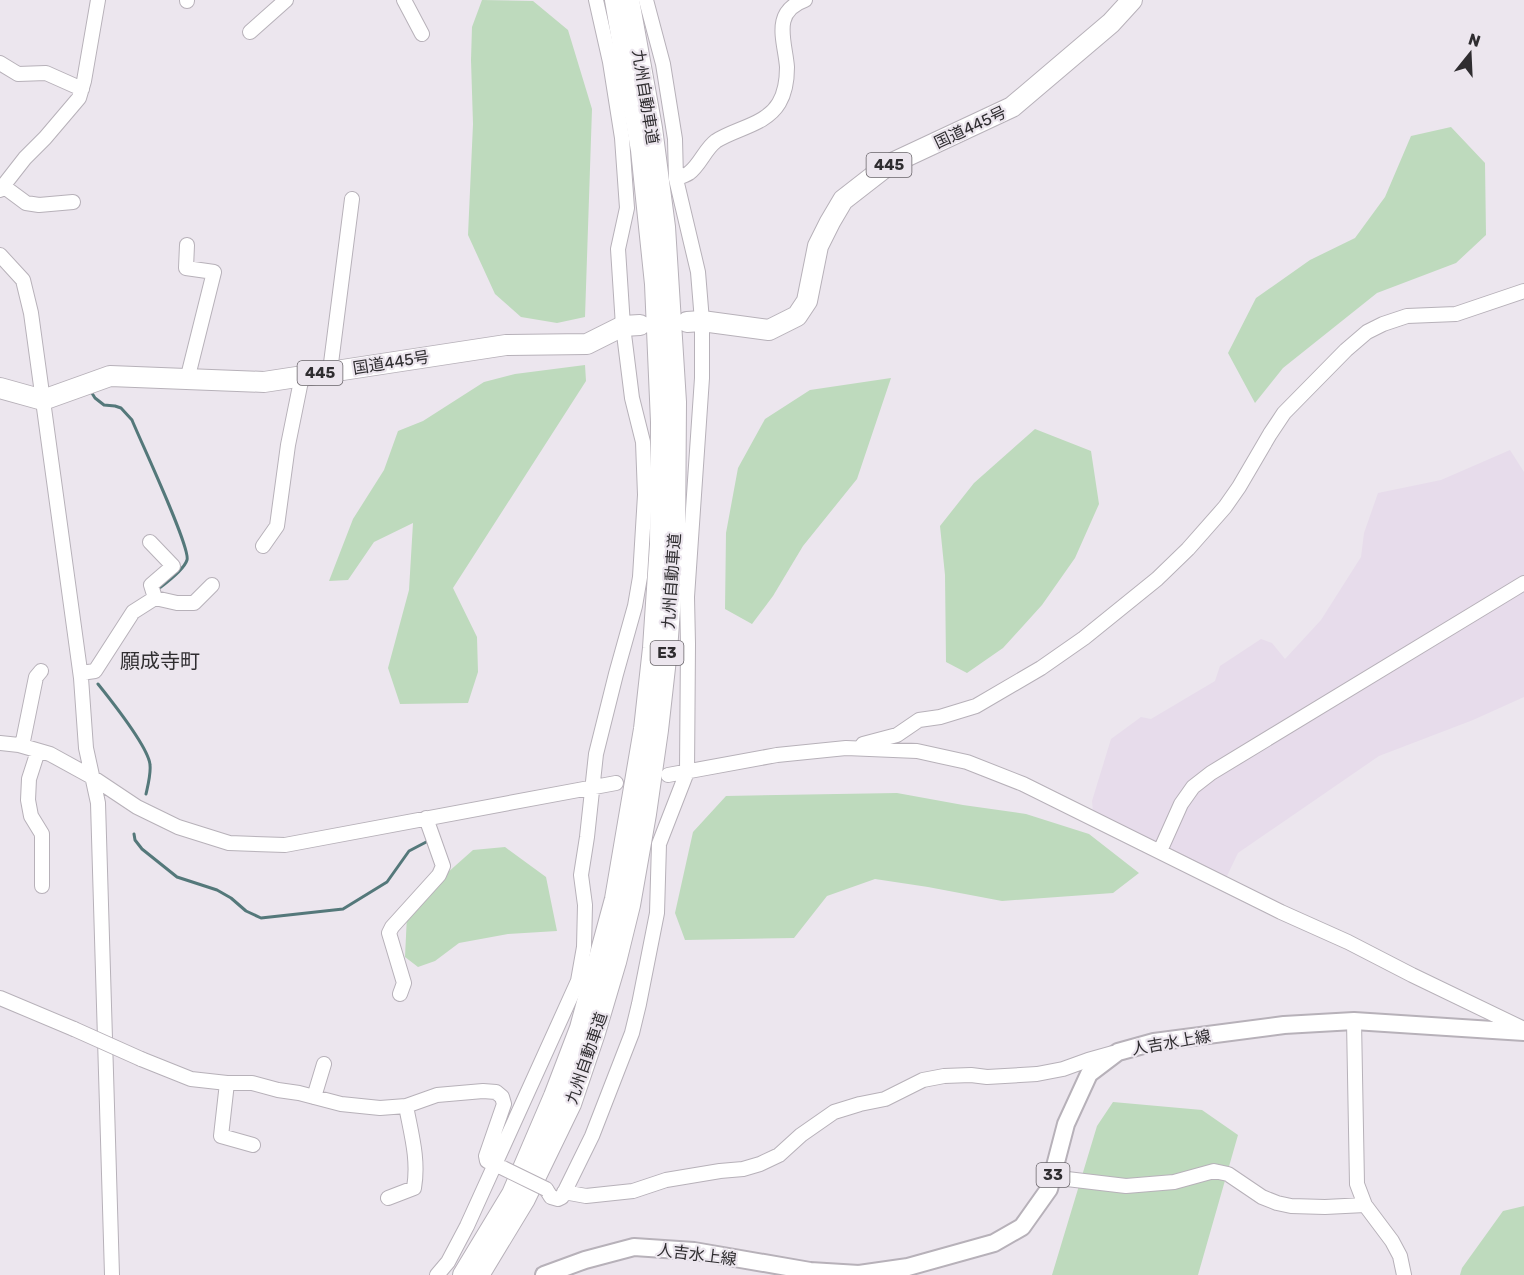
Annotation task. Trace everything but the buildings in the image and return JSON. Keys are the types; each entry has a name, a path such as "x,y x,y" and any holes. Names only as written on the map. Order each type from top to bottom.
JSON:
{"highway":[{"name":"九州自動車道","path":"463,1275 512,1194 580,1028 615,898 644,729 653,648 660,544 660,411 655,284 641,150 615,0"},
{"name":"九州自動車道","path":"479,1275 525,1199 571,1104 596,1033 630,904 658,730 675,544 676,402 666,227 652,128 629,0"},
{"name":"国道445号","path":"695,322 769,330 797,316 807,301 818,246 843,200 888,165 1012,107 1111,22 1132,0"},
{"name":"国道445号","path":"43,400 110,376 264,382 506,345 587,344 632,326"},
{"path":"0,388 43,400"}],"main road":[{"name":"人吉水上線","path":"544,1275 585,1260 634,1247 694,1251 810,1271 859,1274 908,1267 994,1243 1022,1227 1049,1189 1066,1124 1089,1074 1118,1052 1154,1042 1284,1025 1354,1020 1524,1030"}],"street":[{"path":"73,202 39,205 26,203 2,188 25,158 79,98 98,0"},
{"path":"250,32 286,0"},
{"path":"404,0 422,34"},
{"path":"437,1275 448,1262 499,1167 578,981 584,947 585,905 581,875 592,786 599,743 635,606 640,577 645,507 643,442 632,398 632,326 618,249 627,208 622,138 610,62 596,0"},
{"path":"0,998 191,1079 252,1083 340,1104 380,1108 406,1106 437,1095 496,1092 504,1100 504,1104 486,1156 487,1161 546,1189 551,1197 561,1199 592,1136 632,1033 657,913 659,844 687,772 687,597 702,378 695,322 698,272 676,178 675,139 663,64 646,0"},
{"path":"676,178 689,173 715,142 763,118 780,103 787,81 782,32 783,5 794,5 806,0"},
{"path":"0,63 18,74 46,73 82,89"},
{"path":"330,372 352,199"},
{"path":"187,245 186,268 214,272 187,380"},
{"path":"0,255 23,280 32,313 81,673 86,748 98,803 111,1275"},
{"path":"846,748 897,735 919,720 940,717 976,706 1041,668 1084,638 1157,579 1188,549 1225,507 1284,413 1367,332 1407,316 1456,314 1524,291"},
{"path":"263,546 277,526 288,445 302,376"},
{"path":"150,542 173,567 151,585 155,598"},
{"path":"1160,851 1181,804 1193,787 1212,773 1524,583"},
{"path":"81,673 95,671 133,612 155,598 177,603 194,603 212,585"},
{"path":"22,746 36,677 41,671"},
{"path":"0,742 50,754 92,777 137,807 178,827 229,843 285,845 616,783"},
{"path":"668,775 777,755 846,748 917,751 967,762 1023,784 1524,1030"},
{"path":"38,751 29,779 28,800 31,816 42,834 42,886"},
{"path":"400,994 404,983 389,933 439,875 443,866 426,818"},
{"path":"1354,1020 1357,1184 1365,1205 1392,1241 1400,1256 1404,1275"},
{"path":"564,1192 586,1197 633,1191 666,1180 760,1164 779,1155 801,1135 834,1112 885,1099 923,1080 944,1076 987,1077 1037,1074 1063,1070 1118,1052"},
{"path":"314,1097 324,1064"},
{"path":"227,1083 221,1136 253,1145"},
{"path":"388,1198 414,1188 416,1162 406,1106"},
{"path":"1052,1179 1126,1186 1174,1182 1214,1171 1228,1174 1262,1197 1277,1203 1291,1206 1325,1207 1365,1205"}],"shaded area":[{"path":"1510,450 1524,472 1524,697 1473,720 1379,756 1238,853 1226,878 1093,812 1092,801 1111,739 1141,717 1151,719 1215,681 1220,666 1261,639 1272,643 1285,659 1321,620 1361,557 1364,533 1378,493 1441,480"}],"green space":[{"path":"482,0 533,1 568,30 592,109 585,317 557,323 521,317 495,294 468,235 473,124 472,27"},
{"path":"1451,127 1485,163 1486,235 1456,263 1377,293 1283,368 1255,403 1228,353 1256,298 1310,260 1355,238 1385,197 1411,136"},
{"path":"585,365 586,381 453,588 477,637 478,672 468,703 400,704 388,668 409,590 413,523 374,542 348,580 329,581 353,519 384,470 398,431 423,421 484,382 515,374"},
{"path":"891,378 857,479 803,546 773,596 752,624 725,609 726,533 738,468 765,419 810,390"},
{"path":"1035,429 1091,451 1099,504 1075,558 1042,605 1003,648 967,673 946,662 945,575 940,526 974,483"},
{"path":"897,793 1026,814 1089,834 1139,873 1113,893 1002,901 875,879 827,896 794,938 685,940 675,913 693,832 726,796"},
{"path":"505,847 546,877 557,931 508,934 459,943 435,961 418,967 405,957 407,915 446,874 473,850"},
{"path":"1113,1102 1202,1110 1238,1135 1198,1275 1052,1275 1097,1126"},
{"path":"1524,1206 1524,1275 1460,1275 1462,1268 1503,1211"}],"waterway":[{"path":"90,390 95,398 104,405 121,408 132,420 181,536 187,560 179,572 158,589"},
{"path":"98,684 128,724 148,757 150,772 146,794"},
{"path":"134,834 135,840 142,849 177,877 217,890 246,911 261,918 343,909 387,882 409,851 430,840"}],"district":[{"name":"願成寺町","path":"160,661"}]}
